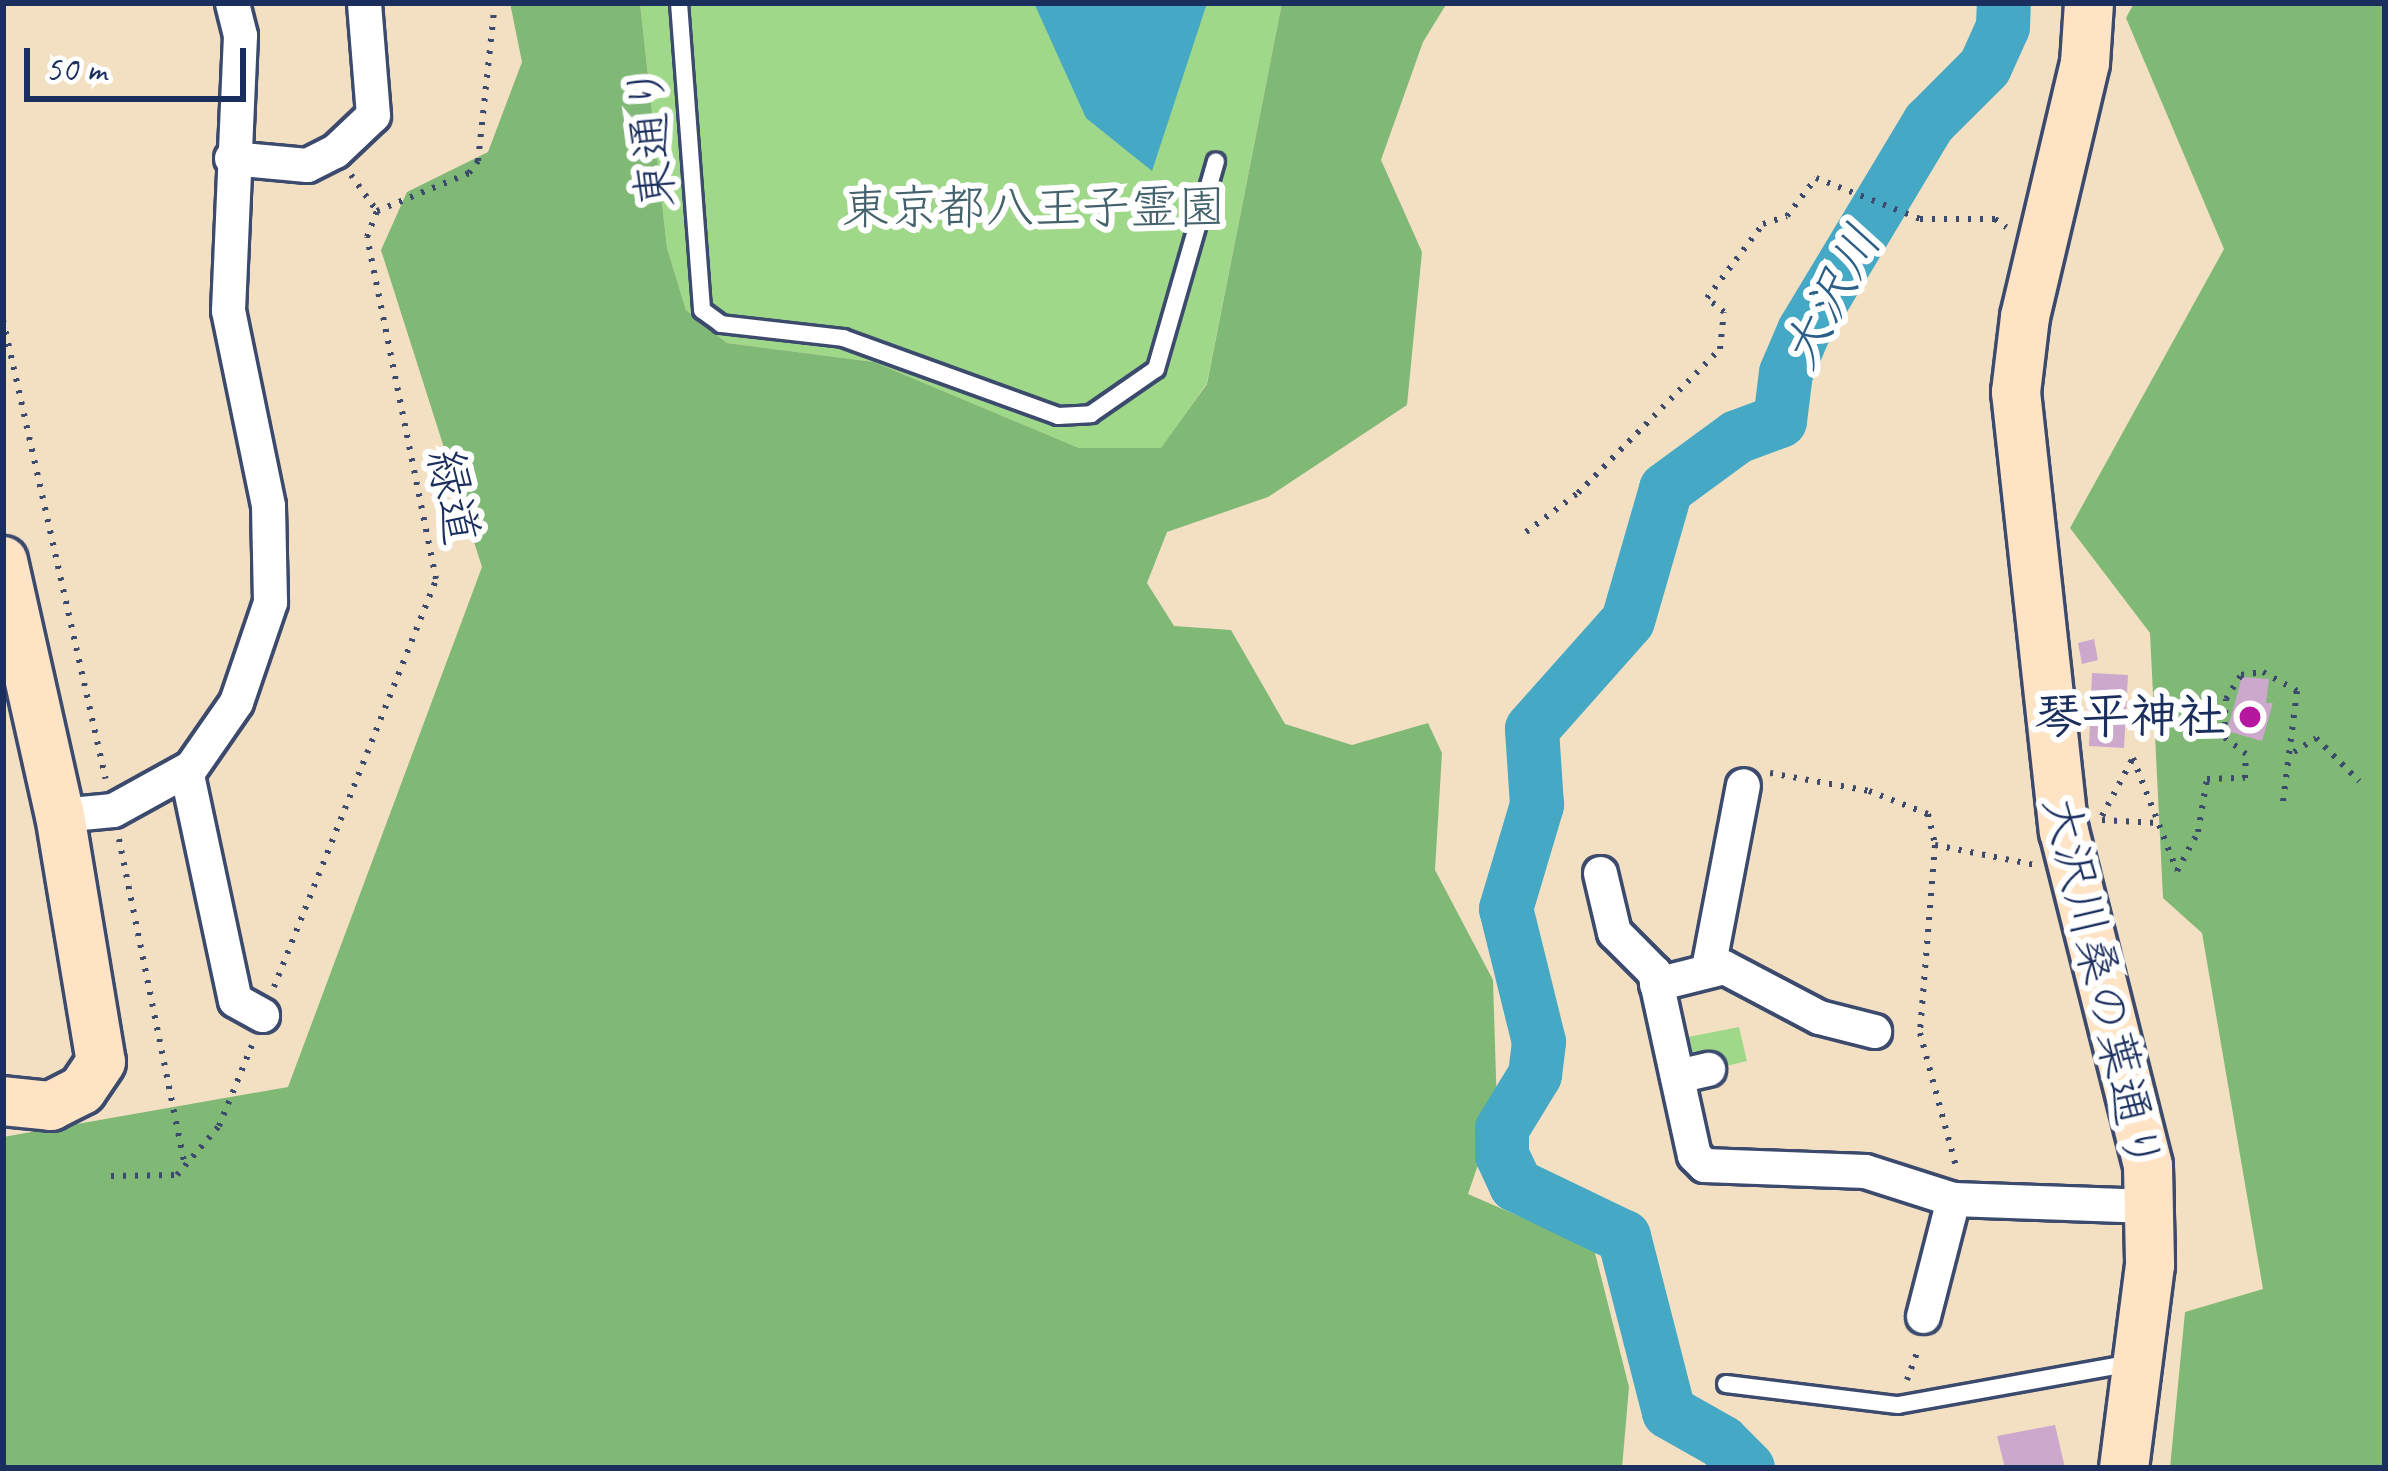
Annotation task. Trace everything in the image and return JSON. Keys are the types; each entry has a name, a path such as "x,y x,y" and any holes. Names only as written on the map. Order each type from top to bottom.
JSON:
{"street":[{"path":"60,815 113,810 186,770 236,702 270,602 268,505 228,310 231,158 240,35 232,3"},
{"path":"231,158 307,164 335,151 374,115 364,3"},
{"name":"大沢川桑の葉通り","path":"2089,3 2085,63 2025,317 2016,392 2053,764 2151,1206 2124,1468"},
{"path":"3,561 101,1024 101,1062 82,1090 51,1106 3,1101"},
{"path":"186,770 235,1000 262,1016"},
{"path":"1708,968 1748,778"},
{"path":"1600,873 1614,932 1654,972 1692,1073 1694,1155 1704,1165 1865,1171 1957,1200 2151,1206"},
{"path":"1656,984 1724,967 1819,1017 1874,1031"},
{"path":"1923,1316 1957,1200"}],"lane":[{"name":"東通り","path":"679,3 702,310 721,324 843,338 1058,416 1091,414 1156,369 1216,161"},
{"path":"1726,1384 1898,1405 2138,1362"}],"path":[{"path":"335,151 377,211 469,172 478,161 495,3"},
{"path":"1526,532 1578,494 1720,349 1724,311 1707,298 1763,224 1787,216 1816,178 1920,219 1995,219 2010,240"},
{"name":"緑道","path":"111,1176 177,1175 219,1126 436,579 366,259 377,211"},
{"path":"3,320 113,810 185,1166"},
{"path":"2101,820 2133,758 2176,871 2198,832 2207,779 2245,778 2246,754 2224,737 2226,699 2241,675 2263,672 2297,692 2294,752 2283,802"},
{"path":"2294,752 2316,738 2359,781"},
{"path":"1748,778 1869,791 1928,814 1935,844 1920,1033 1949,1119 1957,1200"},
{"path":"2080,819 2157,823"},
{"path":"1935,844 2074,873"},
{"path":"1898,1405 1928,1323 1923,1316"}],"green space":[{"path":"510,3 640,3 667,248 686,310 727,343 874,362 1079,448 1161,448 1207,384 1282,3 1447,3 1423,42 1381,160 1422,252 1407,405 1268,497 1167,532 1147,583 1174,626 1231,630 1285,724 1352,745 1428,723 1442,753 1435,870 1493,980 1497,1109 1468,1194 1594,1249 1629,1387 1622,1468 3,1468 3,1137 288,1087 482,567 381,250 407,192 488,152 522,62"},
{"name":"東京都八王子霊園","path":"640,3 1282,3 1207,383 1162,448 1079,448 874,362 727,343 686,310 667,248"},
{"path":"2134,3 2385,3 2385,1468 2170,1468 2185,1312 2263,1289 2202,933 2163,898 2150,633 2070,528 2224,249 2126,18"},
{"path":"1739,1027 1747,1061 1714,1069 1684,1048 1683,1038"}],"water":[{"path":"1034,3 1207,3 1152,171 1086,118"}],"building":[{"path":"2094,639 2098,660 2082,664 2078,643"},
{"path":"2092,673 2128,675 2124,748 2089,746"},
{"name":"琴平神社","path":"2242,677 2269,679 2266,703 2273,703 2262,741 2227,731"},
{"path":"2055,1425 2065,1468 2005,1468 1997,1436"}],"waterway":[{"name":"大沢川","path":"1748,1468 1722,1442 1669,1412 1624,1237 1516,1185 1502,1155 1502,1129 1535,1075 1539,1042 1506,909 1537,805 1532,729 1628,621 1666,489 1737,437 1780,421 1786,373 1804,331 1929,123 1985,67 2003,27 2004,3"}],"place":[{"name":"琴平神社","path":"2250,717"}]}
